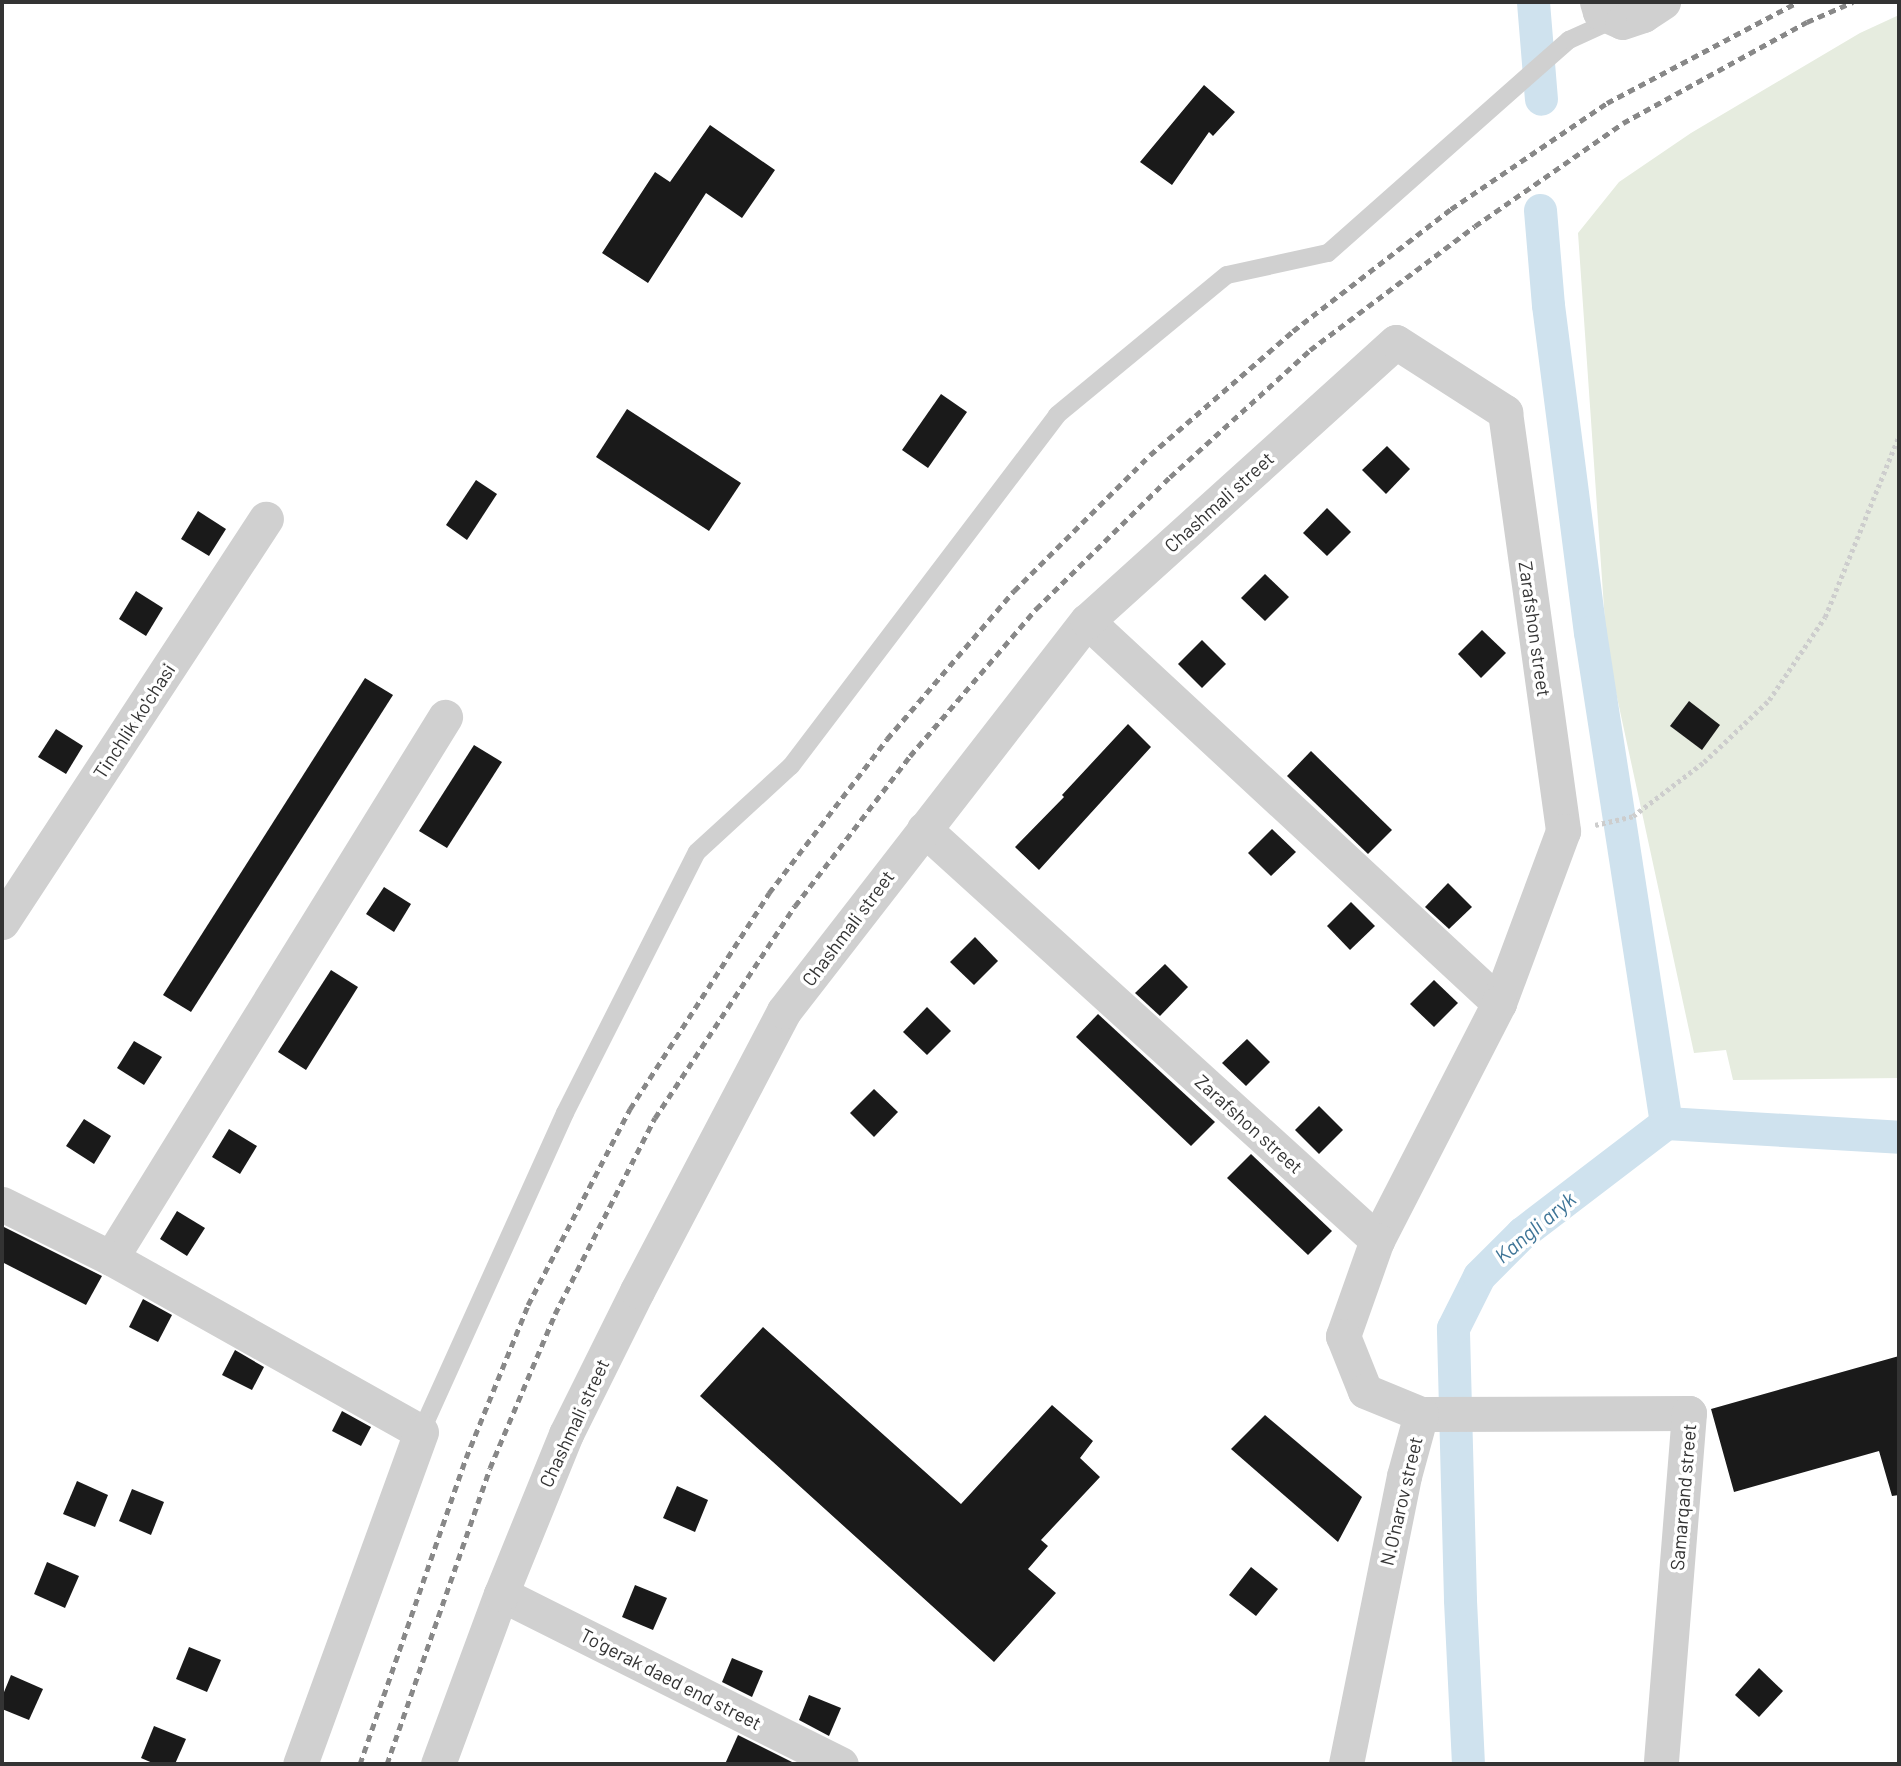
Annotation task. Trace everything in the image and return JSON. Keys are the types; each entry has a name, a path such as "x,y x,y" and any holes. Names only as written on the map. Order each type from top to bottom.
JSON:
{"street":[{"path":"1606,10 1622,22 1643,15 1663,2"},
{"name":"Chashmali street","path":"438,1764 501,1594 566,1434 636,1292 784,1011 1087,621 1396,342 1505,412"},
{"name":"Zarafshon street","path":"924,829 1377,1240 1499,1003 1563,831 1505,412"},
{"name":"Tinchlik ko'chasi","path":"2,922 266,519"},
{"path":"1087,621 1499,1003"},
{"path":"111,1258 445,717"},
{"path":"2,1204 111,1258 421,1432 300,1764"},
{"name":"N.O'narov street","path":"1346,1764 1404,1476 1421,1414 1365,1391 1343,1336 1377,1240"},
{"name":"Samarqand street","path":"1421,1414 1479,1411 1689,1413 1661,1764"},
{"name":"To'gerak daed end street","path":"501,1594 841,1764"}],"lane":[{"path":"421,1432 565,1113 696,852 791,765 1058,415 1227,275 1328,253 1606,10"}],"path":[{"path":"1588,827 1633,816 1704,762 1769,700 1825,617 1899,436"}],"shaded area":[{"path":"1899,15 1899,1078 1733,1080 1726,1050 1694,1053 1607,651 1578,233 1619,182 1691,133 1860,33"}],"building":[{"path":"1204,85 1235,112 1213,136 1209,132 1172,185 1140,162"},
{"path":"710,125 775,170 742,218 706,193 648,283 602,253 655,172 670,182"},
{"path":"941,394 967,412 928,468 902,450"},
{"path":"627,409 741,483 709,531 596,457"},
{"path":"1387,446 1410,469 1386,494 1362,470"},
{"path":"476,480 497,494 467,540 446,525"},
{"path":"1327,508 1351,532 1327,556 1303,533"},
{"path":"198,511 226,529 209,556 181,539"},
{"path":"1265,574 1289,597 1265,621 1241,598"},
{"path":"136,591 163,608 146,636 119,619"},
{"path":"1482,630 1506,653 1481,678 1458,654"},
{"path":"1202,640 1226,664 1202,688 1178,664"},
{"path":"365,678 393,695 191,1012 163,995"},
{"path":"1689,701 1720,725 1702,750 1670,726"},
{"path":"1128,724 1151,747 1039,870 1015,847 1064,797 1062,795"},
{"path":"56,729 83,746 66,774 38,757"},
{"path":"474,745 502,762 447,848 419,831"},
{"path":"1311,751 1392,830 1368,854 1287,776"},
{"path":"1272,829 1296,852 1271,876 1248,853"},
{"path":"1448,883 1472,907 1449,929 1425,907"},
{"path":"384,887 411,904 394,932 366,914"},
{"path":"1351,902 1375,926 1350,950 1327,926"},
{"path":"975,937 998,961 974,985 950,962"},
{"path":"1165,964 1188,987 1160,1016 1135,993"},
{"path":"331,970 358,987 306,1070 278,1052"},
{"path":"1434,980 1458,1003 1434,1027 1410,1004"},
{"path":"927,1007 951,1031 927,1055 903,1032"},
{"path":"1098,1014 1215,1122 1191,1146 1076,1037"},
{"path":"1247,1039 1270,1062 1246,1086 1222,1063"},
{"path":"134,1041 162,1057 144,1085 117,1068"},
{"path":"874,1089 898,1112 874,1137 850,1113"},
{"path":"1319,1106 1343,1130 1319,1154 1295,1130"},
{"path":"84,1119 111,1136 94,1164 66,1146"},
{"path":"229,1129 257,1146 240,1174 212,1157"},
{"path":"1251,1154 1332,1231 1308,1255 1227,1178"},
{"path":"177,1211 205,1228 187,1256 160,1239"},
{"path":"2,1226 102,1276 86,1305 2,1262"},
{"path":"143,1299 172,1315 158,1342 129,1327"},
{"path":"763,1327 961,1504 1052,1405 1093,1441 1080,1458 1100,1477 1041,1540 1048,1546 1028,1569 1056,1593 994,1662 700,1396"},
{"path":"235,1350 264,1367 252,1390 222,1375"},
{"path":"1899,1356 1899,1495 1892,1496 1879,1451 1734,1492 1711,1409"},
{"path":"342,1411 371,1427 361,1446 332,1431"},
{"path":"1265,1415 1362,1497 1338,1542 1231,1449"},
{"path":"77,1481 108,1495 95,1527 63,1514"},
{"path":"677,1486 708,1500 695,1532 663,1518"},
{"path":"132,1489 164,1502 151,1535 119,1521"},
{"path":"47,1562 79,1576 65,1608 34,1594"},
{"path":"1251,1567 1278,1589 1256,1616 1229,1595"},
{"path":"635,1585 667,1598 653,1630 622,1617"},
{"path":"189,1647 221,1660 207,1692 176,1679"},
{"path":"732,1658 763,1671 752,1697 722,1682"},
{"path":"1759,1668 1783,1691 1759,1717 1735,1695"},
{"path":"11,1675 43,1689 29,1720 2,1709 2,1697"},
{"path":"809,1695 841,1708 829,1736 799,1720"},
{"path":"154,1726 186,1739 175,1764 155,1764 141,1758"},
{"path":"738,1735 796,1764 725,1764"}],"waterway":[{"path":"1533,2 1541,99"},
{"path":"1540,210 1548,305 1590,632 1666,1123"},
{"name":"Kangli aryk","path":"1468,1764 1460,1599 1453,1328 1479,1276 1522,1233 1666,1123 1899,1137"}],"railway":[{"path":"360,1764 466,1458 528,1305 630,1109 769,893 887,739 1014,591 1150,455 1293,331 1451,209 1607,103 1798,2"},
{"path":"387,1764 490,1468 555,1314 655,1118 795,906 910,756 1036,609 1170,477 1310,350 1475,226 1623,123 1807,22 1853,2"}]}
